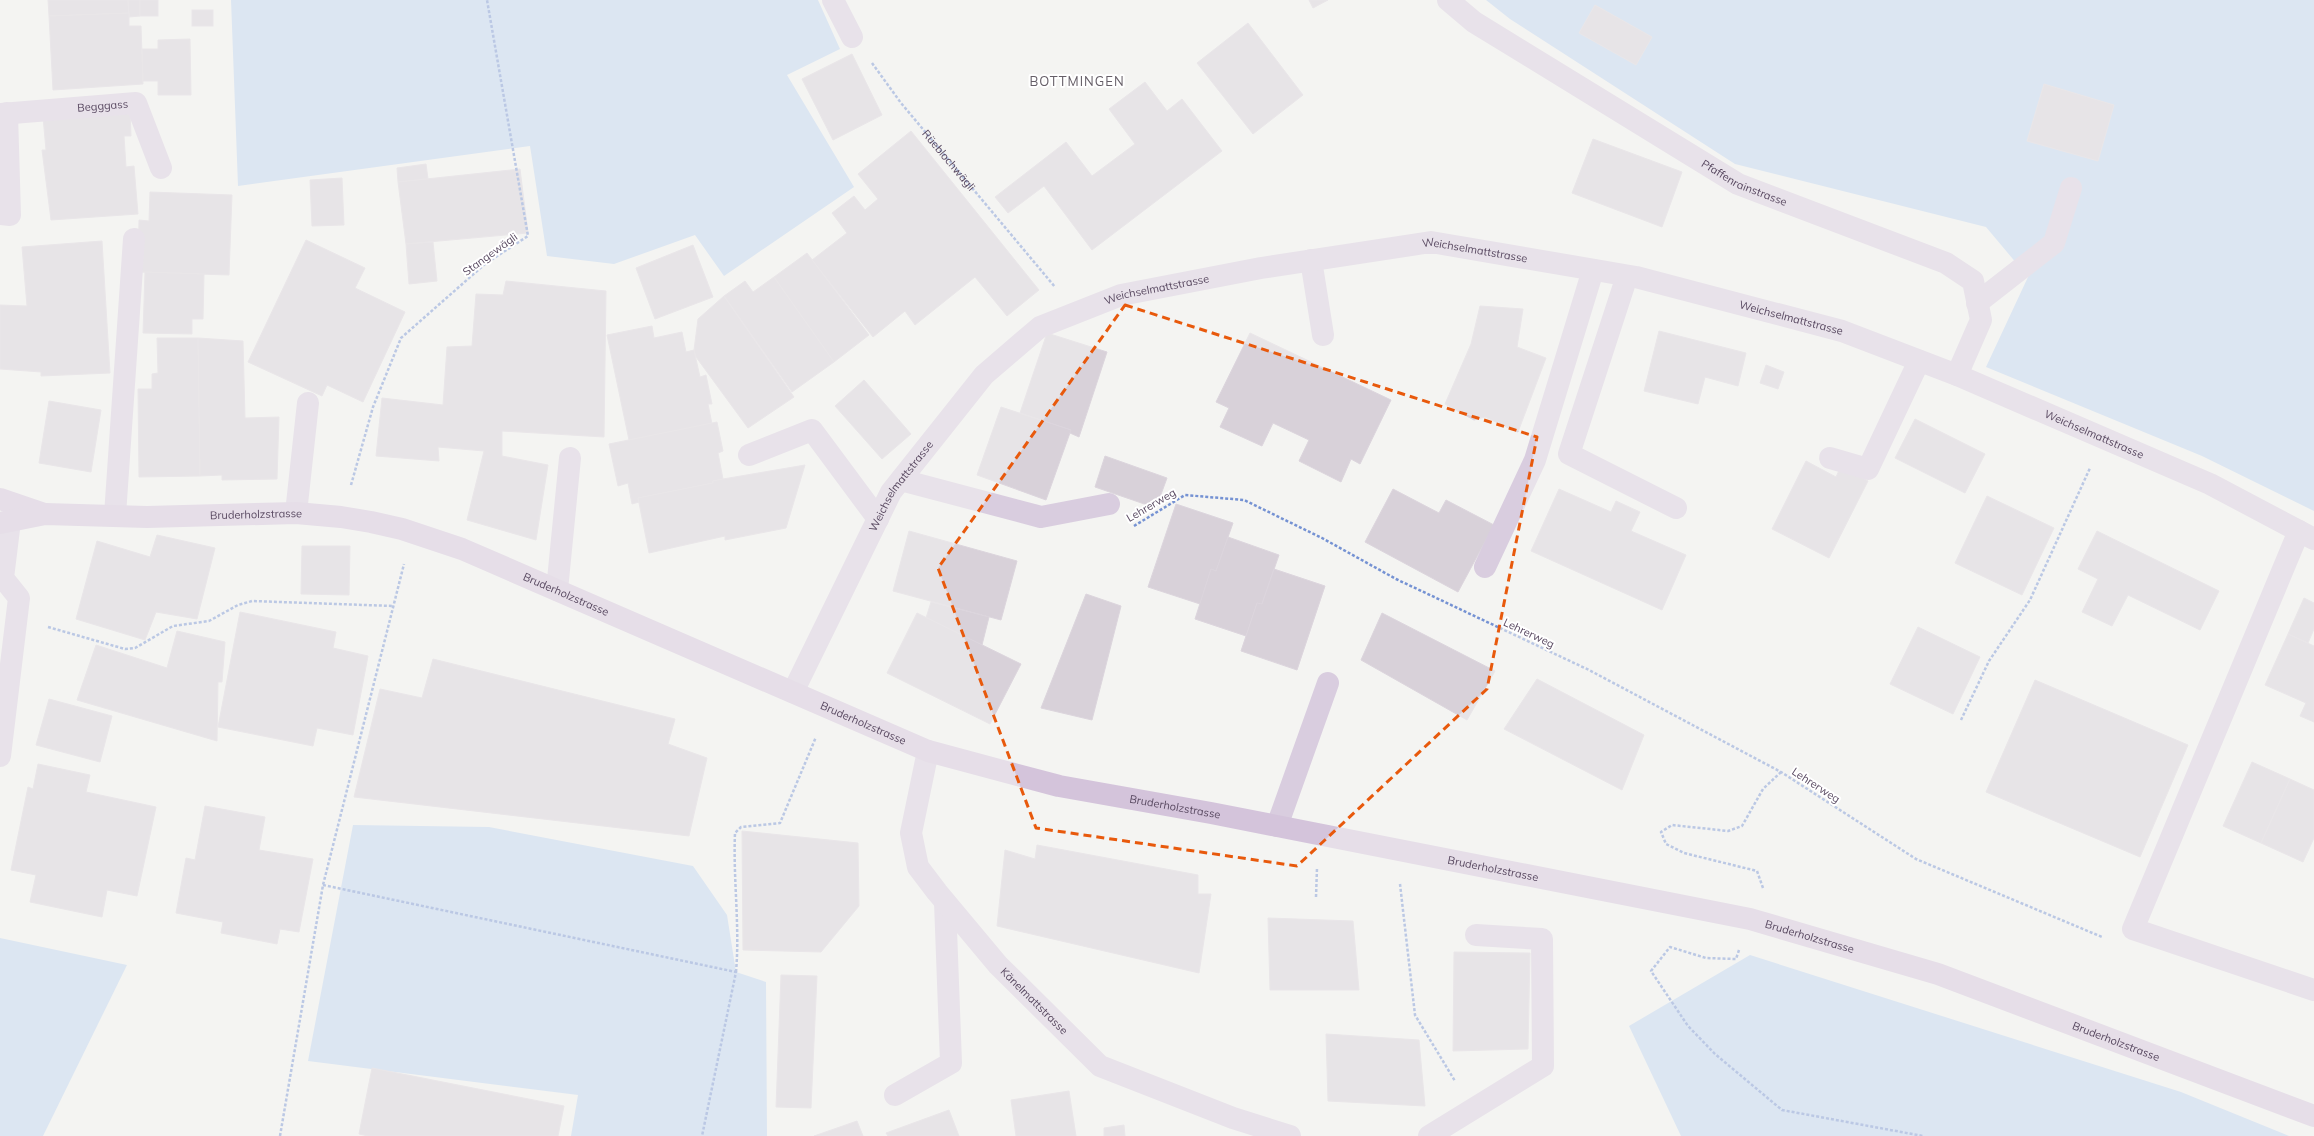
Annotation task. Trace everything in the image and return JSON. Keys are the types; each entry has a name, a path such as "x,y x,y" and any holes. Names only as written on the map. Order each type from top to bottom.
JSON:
{"main road":[{"name":"Bruderholzstrasse","path":"0,499 45,514"},
{"name":"Bruderholzstrasse","path":"5,522 45,514 115,516 296,513 341,517 412,533 462,549 928,751 1059,786 1277,826 1750,919 1938,974 2314,1116"}],"street":[{"path":"833,0 852,37"},
{"name":"Pfaffenrainstrasse","path":"1448,0 1474,22 1738,184 1946,263 1973,281 1981,320 1957,375"},
{"name":"Begggass","path":"4,113 136,103 161,168"},
{"path":"0,214 10,215 4,113"},
{"path":"1977,303 2054,243 2071,188"},
{"path":"115,516 134,239"},
{"name":"Weichselmattstrasse","path":"793,692 891,492 984,375 1040,327 1121,295 1311,260 1431,242 1627,276 1842,331 1957,375 2210,484 2307,535"},
{"path":"1311,260 1323,335"},
{"path":"1485,566 1535,460 1593,270"},
{"path":"1627,276 1569,454 1676,508"},
{"path":"1830,458 1868,469 1920,361"},
{"path":"296,513 308,403"},
{"path":"749,455 812,430 878,519"},
{"path":"557,590 570,458"},
{"path":"901,480 1041,517 1109,504"},
{"path":"0,756 19,598 3,578 5,522"},
{"path":"2307,535 2134,929 2314,990"},
{"path":"1277,826 1328,683"},
{"name":"Känelmattstrasse","path":"928,751 911,833 918,867 944,902 998,965 1100,1066 1233,1118 1290,1136"},
{"path":"895,1095 951,1063 944,902"},
{"path":"1429,1136 1543,1066 1542,939 1476,935"}],"path":[{"name":"Stangewägli","path":"350,488 373,407 401,338 485,264 528,236 487,0"},
{"name":"Rüeblochwägli","path":"852,37 901,103 1076,312"},
{"path":"1961,720 1989,661 2030,600 2103,438"},
{"name":"Lehrerweg","path":"1126,528 1133,527 1185,495 1244,500 1322,538 1396,579 1589,670 1781,772 1916,858 2103,938 2134,929"},
{"path":"280,1136 323,885 412,533"},
{"path":"17,618 125,649 135,648 173,626 209,621 238,605 252,601 393,606"},
{"path":"702,1136 736,972 738,947 734,856 735,833 741,827 780,823 829,708"},
{"path":"1781,772 1763,789 1742,826 1728,832 1672,825 1661,832 1666,844 1684,853 1757,871 1763,889 1750,919 1736,959 1706,958 1670,947 1651,971 1688,1026 1715,1054 1782,1110 1921,1136"},
{"path":"1396,850 1415,1015 1473,1109"},
{"path":"323,885 736,972"}],"highlighted area":[{"path":"1125,305 1537,437 1487,689 1297,866 1036,828 938,568"}],"shaded area":[{"path":"231,0 818,0 840,49 787,75 854,187 724,276 695,235 614,264 547,256 530,146 238,186"},
{"path":"1486,0 2314,0 2314,511 2202,456 1986,367 2028,277 1986,227 1735,164 1510,19"},
{"path":"353,825 489,827 693,866 727,915 736,972 766,982 767,1136 571,1136 578,1095 308,1061"},
{"path":"0,938 127,965 43,1136 0,1136"},
{"path":"1750,955 2181,1092 2289,1136 1681,1136 1629,1026"}],"building":[{"path":"48,0 128,0 129,13 49,16"},
{"path":"128,0 140,0 140,16 129,17"},
{"path":"140,0 158,0 158,16 140,16"},
{"path":"1309,0 1328,0 1313,8"},
{"path":"1595,5 1652,37 1636,65 1579,33"},
{"path":"192,10 213,10 213,26 192,26"},
{"path":"129,13 129,26 141,26 143,84 53,90 49,16"},
{"path":"1248,23 1303,95 1253,134 1197,63"},
{"path":"190,39 191,95 158,95 158,81 143,81 142,49 158,49 158,40"},
{"path":"852,54 882,115 833,140 802,79"},
{"path":"1145,82 1167,111 1182,99 1222,151 1092,250 1044,186 1008,213 995,197 1066,142 1092,176 1135,144 1109,109"},
{"path":"2044,84 2114,105 2098,161 2027,141"},
{"path":"130,110 131,136 124,136 126,167 134,166 138,214 51,220 42,150 46,150 43,117"},
{"path":"911,131 1039,290 1007,316 975,277 915,325 905,311 873,337 812,260 847,233 832,213 854,196 865,210 878,199 858,174"},
{"path":"1593,139 1682,172 1662,227 1572,193"},
{"path":"426,164 428,179 398,182 397,168"},
{"path":"520,169 528,233 406,244 398,182"},
{"path":"342,178 344,225 312,226 310,180"},
{"path":"150,192 232,195 229,275 138,272 139,220 149,221"},
{"path":"306,240 365,268 355,288 405,312 363,402 327,385 322,396 248,362"},
{"path":"102,241 110,373 41,376 41,372 0,369 0,305 27,306 22,247"},
{"path":"433,242 437,281 409,284 406,244"},
{"path":"693,245 713,297 655,319 636,268"},
{"path":"807,253 869,335 834,362 774,277"},
{"path":"145,272 204,274 203,319 192,319 192,334 143,333"},
{"path":"774,277 834,362 792,392 724,296 745,281 753,292"},
{"path":"506,281 606,291 604,437 502,431 502,456 548,465 536,540 467,520 484,451 438,447 439,461 376,456 382,398 443,405 447,347 472,346 476,294 503,295"},
{"path":"724,296 794,397 748,428 696,357 694,350 698,319"},
{"path":"1480,306 1523,309 1517,347 1546,358 1518,432 1485,417 1474,420 1445,404 1471,344"},
{"path":"652,326 654,338 682,332 686,352 694,350 700,377 706,375 712,404 708,404 712,424 629,440 607,335"},
{"path":"1659,331 1746,353 1738,386 1705,377 1698,404 1644,391"},
{"path":"1047,333 1107,352 1079,437 1070,433 1071,430 1020,413"},
{"path":"1250,333 1391,400 1360,464 1351,459 1341,482 1299,461 1309,440 1273,423 1262,446 1220,427 1229,408 1216,402"},
{"path":"157,338 198,338 200,476 139,477 138,389 152,389 152,374 158,373"},
{"path":"198,338 243,341 245,418 279,417 277,479 222,480 222,475 200,476"},
{"path":"1766,365 1784,372 1778,389 1760,383"},
{"path":"864,380 911,434 882,459 835,406"},
{"path":"49,401 101,410 91,472 39,463"},
{"path":"1001,407 1071,430 1046,500 977,475"},
{"path":"1915,419 1985,454 1965,493 1895,458"},
{"path":"717,422 723,451 718,453 723,479 713,481 713,483 638,498 639,502 632,504 628,483 618,486 609,444"},
{"path":"1105,456 1167,478 1156,508 1095,487"},
{"path":"1806,461 1836,477 1841,466 1868,481 1829,558 1772,529"},
{"path":"805,465 786,528 725,540 725,536 649,553 638,498 713,483 713,481 723,479"},
{"path":"1393,489 1439,513 1446,500 1494,525 1458,592 1365,542"},
{"path":"1559,489 1611,512 1616,501 1640,512 1631,531 1686,555 1662,610 1531,551"},
{"path":"1987,496 2054,528 2022,595 1955,563"},
{"path":"1176,504 1233,523 1216,571 1211,569 1200,604 1148,587"},
{"path":"909,531 1017,561 1001,620 893,591"},
{"path":"2097,531 2219,591 2200,630 2128,595 2112,626 2082,612 2098,579 2078,569"},
{"path":"157,535 215,548 197,619 156,612 145,640 76,619 97,541 150,557"},
{"path":"1228,537 1279,555 1262,604 1257,603 1246,636 1195,619 1211,569 1216,571"},
{"path":"302,546 350,546 349,595 301,594"},
{"path":"1274,569 1325,586 1297,670 1241,651 1257,603 1262,604"},
{"path":"1086,594 1121,606 1092,720 1041,708"},
{"path":"2304,598 2314,603 2314,629 2308,643 2288,634"},
{"path":"931,602 989,617 982,645 926,618"},
{"path":"240,612 336,632 333,648 368,656 353,735 317,728 313,746 218,727"},
{"path":"917,613 1021,664 990,724 887,673"},
{"path":"1382,613 1495,671 1467,720 1361,660"},
{"path":"1918,627 1980,657 1953,714 1890,684"},
{"path":"177,631 225,642 222,682 218,682 217,741 77,700 96,645 167,668"},
{"path":"2288,634 2314,646 2314,722 2300,716 2306,703 2265,685"},
{"path":"433,659 675,719 668,744 707,758 689,836 354,797 380,689 422,698"},
{"path":"1537,679 1644,735 1622,790 1504,729"},
{"path":"2035,680 2188,745 2140,857 1986,792"},
{"path":"49,699 112,716 100,762 36,745"},
{"path":"2252,762 2290,779 2261,843 2223,826"},
{"path":"38,764 90,775 86,792 156,807 137,896 107,890 102,917 30,902 36,875 11,870 28,787 33,789"},
{"path":"2290,779 2314,790 2314,838 2303,862 2261,843"},
{"path":"205,806 265,817 259,850 313,859 299,932 280,929 277,944 221,933 223,922 176,913 186,858 195,860"},
{"path":"742,831 858,843 859,906 821,952 743,950"},
{"path":"1037,845 1198,875 1198,894 1211,894 1199,973 997,926 1005,850 1035,859"},
{"path":"1268,918 1353,921 1359,990 1270,990"},
{"path":"1454,952 1530,953 1528,1049 1453,1051"},
{"path":"781,975 817,976 811,1108 776,1107"},
{"path":"1326,1034 1419,1040 1425,1106 1328,1101"},
{"path":"372,1068 564,1106 558,1136 368,1136 359,1134"},
{"path":"1069,1091 1076,1136 1016,1136 1011,1100"},
{"path":"949,1110 959,1136 888,1136 886,1133"},
{"path":"857,1121 863,1136 814,1136"},
{"path":"1124,1125 1125,1136 1104,1136 1104,1128"}],"district":[{"name":"BOTTMINGEN","path":"1077,81"}]}
